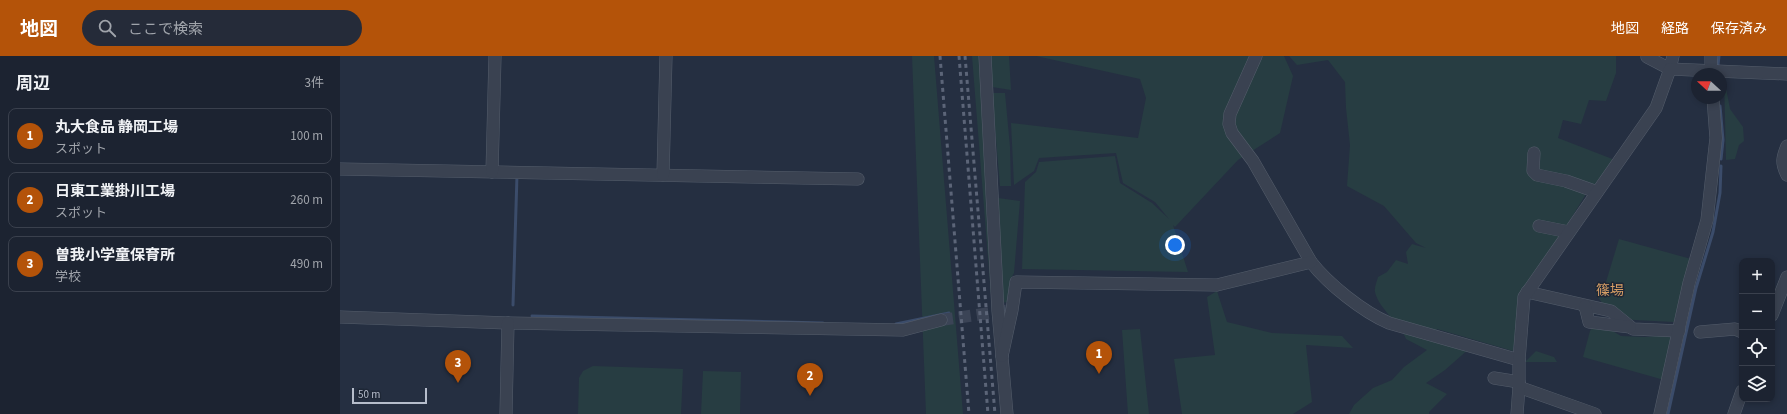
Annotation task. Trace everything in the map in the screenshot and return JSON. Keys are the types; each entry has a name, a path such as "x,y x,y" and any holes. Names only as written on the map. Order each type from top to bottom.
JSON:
{"street":[{"path":"492,172 495,56"},
{"path":"663,175 666,56"},
{"path":"985,56 998,311 1007,414"},
{"path":"1256,56 1230,114 1229,124 1232,133 1253,161 1311,262 1322,276 1374,317 1389,323 1519,360"},
{"path":"1517,414 1519,360 1524,297 1656,108 1673,56"},
{"path":"1711,68 1712,56"},
{"path":"1646,58 1670,68 1691,70"},
{"path":"1727,72 1787,74"},
{"path":"1660,414 1689,283 1707,220 1716,138 1713,104"},
{"path":"1787,146 1782,159 1782,165 1787,175"},
{"path":"1534,153 1533,171 1537,175 1566,181 1597,192"},
{"path":"340,169 858,179"},
{"path":"1539,226 1570,232"},
{"path":"1002,356 1012,310 1016,282 1217,285 1311,262"},
{"path":"1775,307 1787,277"},
{"path":"1527,292 1611,311 1633,329 1679,331"},
{"path":"340,317 508,323 903,330 941,320"},
{"path":"506,414 508,323"},
{"path":"1700,332 1735,329 1739,331"},
{"path":"1494,378 1519,385 1595,414"},
{"path":"1734,414 1739,400"}],"green space":[{"path":"912,56 934,56 963,414 926,414"},
{"path":"972,56 982,56 992,308"},
{"path":"990,56 1009,56 1011,90 992,87"},
{"path":"1036,56 1284,56 1293,76 1280,133 1238,160 1175,227 1173,225 1188,272 1022,269 1025,182 1036,172 1039,162 1115,156 1120,183 1152,203 1169,219 1155,202 1123,183 1116,153 1039,158 1034,171 1014,185 1011,123 1138,138 1146,98 1140,79"},
{"path":"1289,56 1616,56 1616,73 1606,101 1589,100 1581,124 1563,120 1558,138 1615,160 1586,194 1522,298 1513,351 1437,329 1434,336 1470,348 1445,370 1426,383 1447,394 1429,412 1429,414 1349,414 1354,405 1373,388 1392,380 1404,367 1427,350 1406,339 1399,327 1377,298 1375,290 1378,277 1387,272 1396,260 1408,264 1406,252 1412,244 1426,248 1416,243 1384,206 1347,186 1350,145 1345,82 1328,60 1297,65"},
{"path":"992,93 1005,93 1010,147 1011,186 1000,186"},
{"path":"1727,93 1730,109 1743,127 1744,141 1739,145 1735,159 1726,160 1725,104 1727,104"},
{"path":"998,198 1020,201 1014,273 1010,280 1007,302 1002,303"},
{"path":"1619,239 1691,259 1674,322 1615,319 1596,295 1596,288 1606,282"},
{"path":"1217,291 1227,322 1272,333 1342,336 1353,348 1306,345 1312,402 1293,414 1182,414 1174,359 1215,355 1207,297"},
{"path":"1601,324 1621,336 1645,337 1668,335 1672,338 1664,380 1583,357 1590,331 1594,325"},
{"path":"1140,329 1149,414 1128,414 1122,330"},
{"path":"1536,351 1554,357 1557,362 1525,362"},
{"path":"593,366 683,369 681,414 578,414 579,378 583,371"},
{"path":"703,371 741,372 740,414 701,414"}],"waterway":[{"path":"1718,65 1719,56"},
{"path":"1720,106 1723,140 1721,159"},
{"path":"1668,414 1696,288 1713,232 1720,193 1721,166"},
{"path":"513,305 517,175"},
{"path":"896,324 949,313"},
{"path":"532,316 823,323"}],"tunnel":[{"path":"941,320 1012,310"}],"railway":[{"path":"940,56 969,414"},
{"path":"959,56 988,414"},
{"path":"965,56 995,414"}],"place":[{"name":"丸大食品 静岡工場","path":"1099,374"},
{"name":"曽我小学童保育所","path":"458,383"},
{"name":"日東工業掛川工場","path":"810,396"}],"district":[{"name":"篠場","path":"1610,291"}]}
